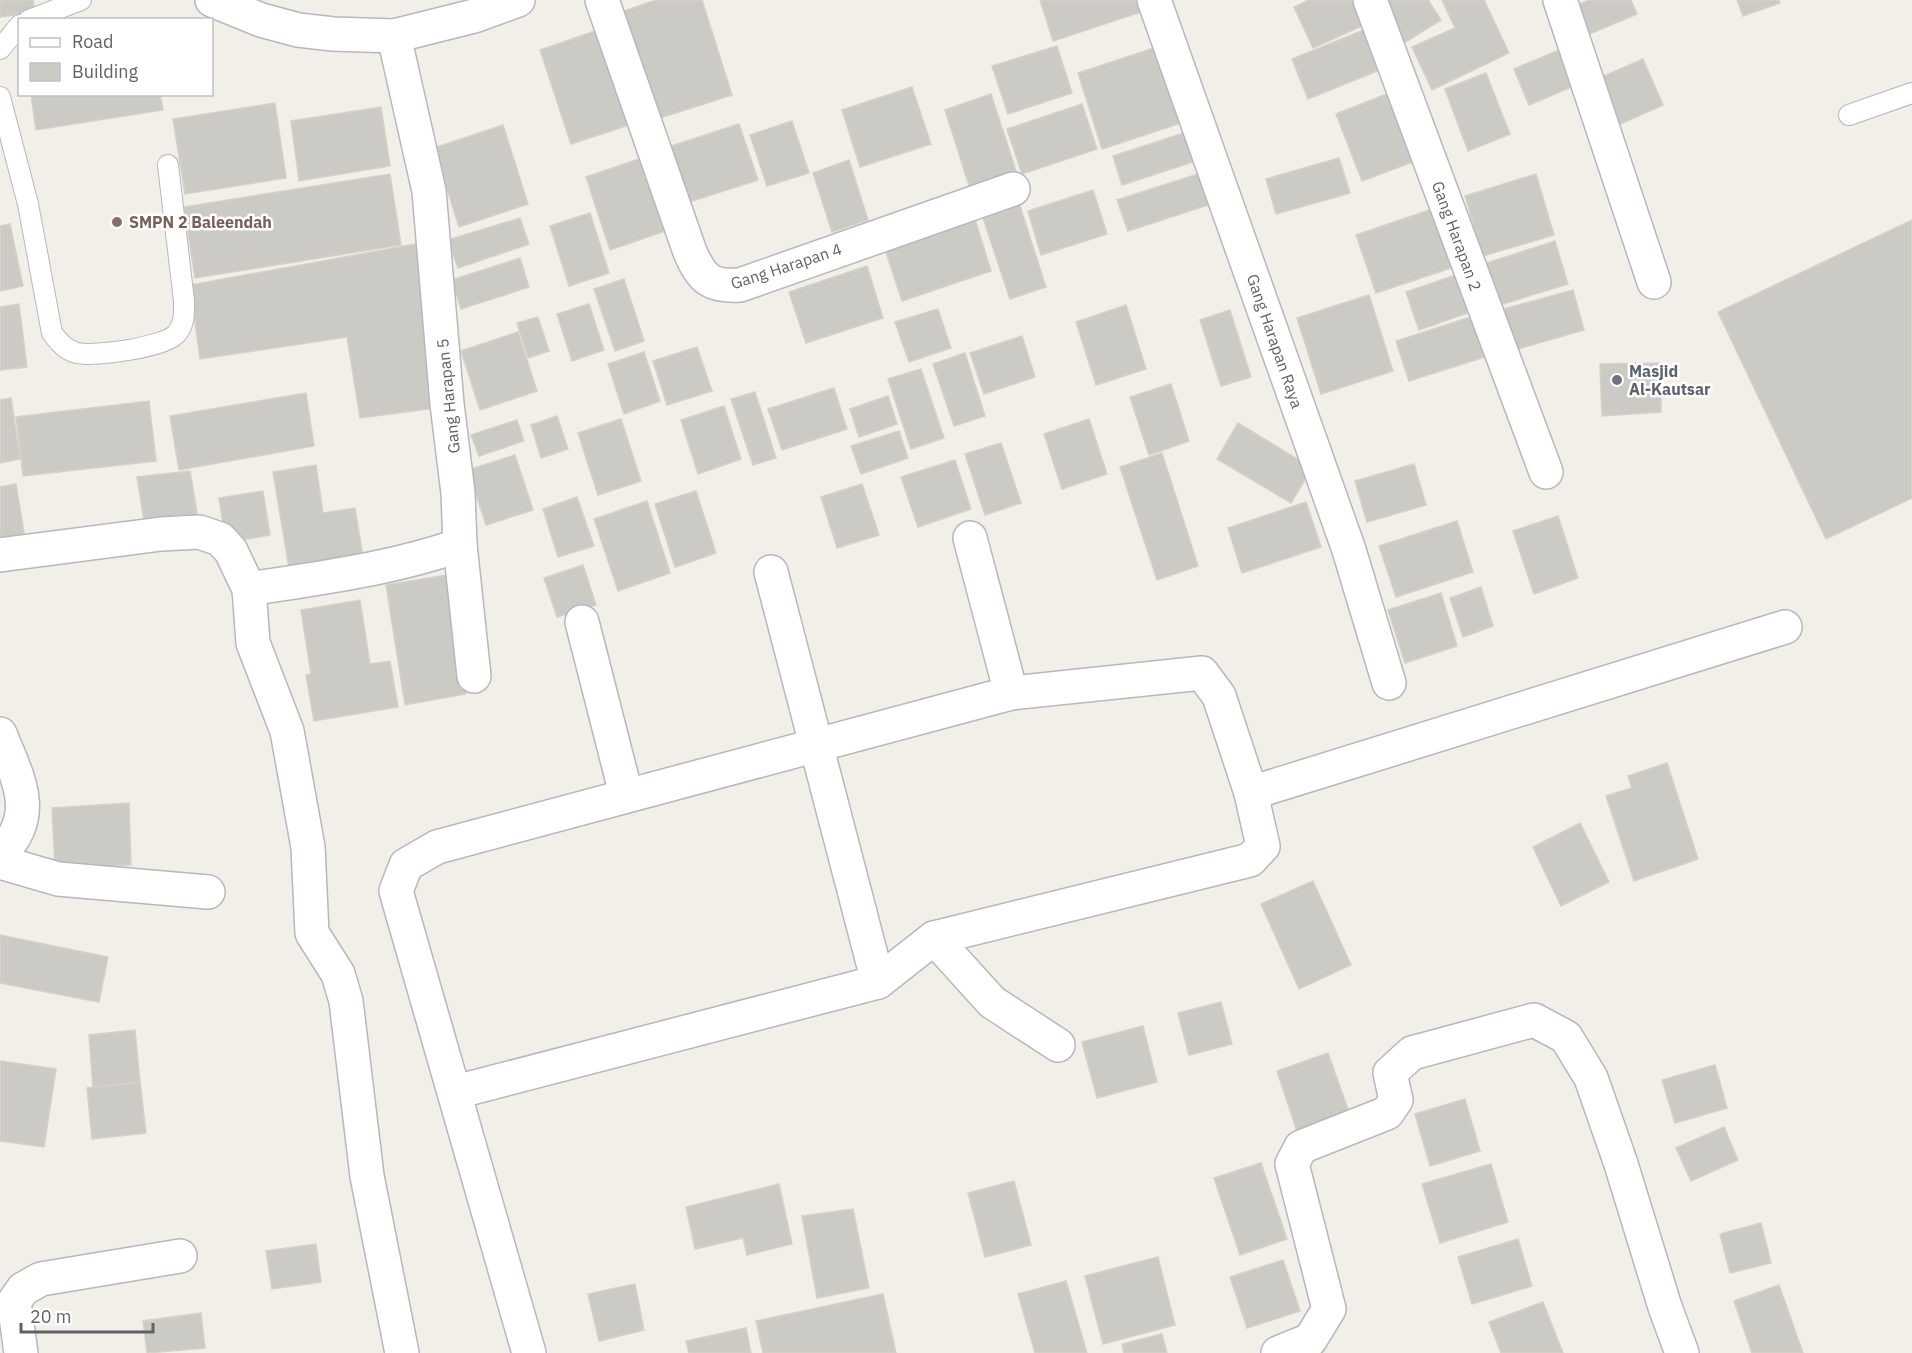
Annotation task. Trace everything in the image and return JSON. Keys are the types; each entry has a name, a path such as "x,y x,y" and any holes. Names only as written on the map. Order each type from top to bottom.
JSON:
{"street":[{"path":"212,0 261,20 298,30 333,34 394,36 474,16 518,0"},
{"name":"Gang Harapan 4","path":"602,0 690,252 699,271 710,281 722,286 740,285 1013,189"},
{"name":"Gang Harapan Raya","path":"1154,0 1349,550 1389,683"},
{"name":"Gang Harapan 2","path":"1370,0 1546,472"},
{"path":"1560,0 1654,282"},
{"name":"Gang Harapan 5","path":"394,36 429,191 447,404 458,493 460,545 474,676"},
{"path":"0,555 161,534 199,532 220,539 231,551 249,590 253,643 287,731 308,847 312,933 338,974 346,1001 367,1176 402,1353"},
{"path":"970,538 1011,693"},
{"path":"249,590 386,567 422,559 460,545"},
{"path":"771,572 878,982"},
{"path":"582,622 626,794"},
{"path":"1251,793 1785,627"},
{"path":"456,1092 878,982 934,938 1250,860 1263,846 1251,793 1219,696 1202,673 1011,693 626,794 437,847 406,865 396,891 456,1092 529,1353"},
{"path":"0,734 24,808 20,829 0,854"},
{"path":"0,862 58,879 208,892"},
{"path":"934,938 992,1002 1058,1045"},
{"path":"1278,1353 1310,1340 1329,1309 1292,1164 1300,1147 1387,1113 1396,1100 1390,1073 1412,1053 1534,1020 1566,1037 1591,1078 1622,1164 1665,1306 1682,1353"},
{"path":"21,1353 14,1302 23,1289 41,1279 180,1256"}],"lane":[{"path":"34,18 81,0"},
{"path":"0,50 18,28"},
{"path":"1849,115 1912,93"},
{"path":"0,97 28,204 52,333 62,346 76,353 111,352 161,343 176,335 183,321 184,301 168,165"}],"building":[{"path":"0,0 33,0 35,12 0,17"},
{"path":"656,0 702,0 732,95 660,118 624,11"},
{"path":"1040,0 1137,0 1141,12 1053,41"},
{"path":"1309,0 1353,0 1364,25 1313,48 1294,7"},
{"path":"1378,0 1428,0 1441,20 1404,43"},
{"path":"1442,0 1484,0 1509,53 1432,90 1412,47 1455,28"},
{"path":"1589,0 1631,0 1637,14 1587,35 1575,6"},
{"path":"1737,0 1779,0 1780,3 1743,16"},
{"path":"1371,27 1387,67 1308,99 1292,59"},
{"path":"604,28 635,123 571,144 540,50"},
{"path":"1057,46 1072,93 1008,114 992,66"},
{"path":"1157,47 1181,123 1102,149 1078,73"},
{"path":"1566,47 1581,83 1529,105 1514,69"},
{"path":"1643,59 1663,105 1616,126 1595,80"},
{"path":"1486,73 1510,134 1468,151 1445,89"},
{"path":"912,87 931,144 860,167 842,110"},
{"path":"1397,90 1423,158 1362,181 1336,114"},
{"path":"991,94 1018,177 971,192 945,110"},
{"path":"31,96 160,96 163,110 36,130"},
{"path":"275,103 286,178 185,194 173,119"},
{"path":"1082,104 1097,149 1022,174 1007,129"},
{"path":"381,107 390,166 299,181 291,121"},
{"path":"792,121 809,173 767,186 750,135"},
{"path":"739,124 758,180 683,204 665,148"},
{"path":"503,125 528,204 459,227 434,148"},
{"path":"1190,131 1199,160 1122,185 1113,156"},
{"path":"648,156 671,229 610,250 586,177"},
{"path":"1339,158 1350,193 1276,214 1266,179"},
{"path":"849,160 868,220 832,232 813,173"},
{"path":"1201,173 1211,204 1128,231 1117,200"},
{"path":"390,174 401,245 195,278 184,207"},
{"path":"1536,174 1554,235 1483,256 1465,196"},
{"path":"1093,190 1107,234 1041,255 1028,211"},
{"path":"1019,203 1046,287 1010,299 982,215"},
{"path":"1441,206 1460,265 1376,293 1356,235"},
{"path":"590,213 609,273 569,286 550,226"},
{"path":"974,216 991,271 902,301 884,246"},
{"path":"520,218 529,244 458,268 448,240"},
{"path":"1912,220 1912,498 1826,539 1718,312"},
{"path":"10,224 23,286 0,291 0,226"},
{"path":"1555,241 1568,284 1500,305 1487,263"},
{"path":"416,244 435,408 360,418 347,337 200,359 190,285"},
{"path":"520,258 529,287 461,309 452,280"},
{"path":"867,266 883,318 806,343 789,292"},
{"path":"1462,273 1476,310 1419,330 1406,292"},
{"path":"624,279 644,341 615,351 594,289"},
{"path":"1573,290 1584,330 1511,351 1500,310"},
{"path":"1369,295 1393,371 1321,394 1297,318"},
{"path":"19,304 27,367 0,370 0,307"},
{"path":"589,304 604,350 572,361 557,314"},
{"path":"1126,305 1146,369 1096,385 1076,322"},
{"path":"938,309 951,348 909,362 895,322"},
{"path":"1230,310 1251,377 1221,386 1200,320"},
{"path":"1477,315 1491,355 1409,381 1396,341"},
{"path":"538,317 549,351 528,358 517,323"},
{"path":"518,332 537,391 480,410 461,351"},
{"path":"1022,336 1035,377 984,394 970,353"},
{"path":"697,347 712,391 667,405 653,361"},
{"path":"644,352 660,401 624,414 608,364"},
{"path":"965,353 985,416 954,426 933,364"},
{"path":"1661,363 1661,412 1602,416 1600,364"},
{"path":"921,369 944,438 911,449 888,379"},
{"path":"1171,384 1189,441 1149,455 1130,397"},
{"path":"834,388 847,429 782,450 768,409"},
{"path":"755,392 776,458 753,465 731,399"},
{"path":"306,393 314,446 179,470 170,416"},
{"path":"888,396 897,424 859,437 850,409"},
{"path":"11,398 20,459 0,463 0,400"},
{"path":"149,401 156,461 23,476 16,417"},
{"path":"724,406 741,459 698,474 681,420"},
{"path":"557,416 568,449 541,458 531,425"},
{"path":"621,419 641,481 598,495 578,433"},
{"path":"1089,419 1107,474 1062,489 1044,434"},
{"path":"517,420 524,441 479,456 471,435"},
{"path":"1238,423 1312,468 1291,503 1217,459"},
{"path":"899,431 908,458 861,474 851,446"},
{"path":"1001,443 1021,503 985,515 965,454"},
{"path":"1162,453 1198,566 1157,580 1120,467"},
{"path":"515,455 533,510 486,525 468,470"},
{"path":"955,460 971,509 918,527 901,477"},
{"path":"1414,464 1426,505 1367,522 1355,481"},
{"path":"316,465 323,513 355,508 364,563 290,574 273,472"},
{"path":"190,471 199,524 146,533 137,477"},
{"path":"16,484 26,545 0,550 0,487"},
{"path":"862,484 879,535 837,548 821,497"},
{"path":"263,491 270,535 226,543 219,498"},
{"path":"696,491 716,553 675,567 655,504"},
{"path":"577,497 594,546 558,557 543,509"},
{"path":"647,501 670,573 618,591 594,519"},
{"path":"1306,502 1321,547 1242,573 1228,528"},
{"path":"1558,516 1578,578 1534,594 1513,531"},
{"path":"1457,521 1473,572 1396,597 1379,546"},
{"path":"583,565 596,605 557,617 544,578"},
{"path":"446,575 466,694 405,705 386,585"},
{"path":"1481,587 1493,626 1463,637 1450,598"},
{"path":"1441,593 1457,646 1405,663 1388,610"},
{"path":"360,600 370,664 390,661 398,707 314,721 306,675 311,674 301,610"},
{"path":"1667,763 1698,859 1634,881 1606,796 1632,788 1628,776"},
{"path":"129,803 131,865 55,868 52,808"},
{"path":"1580,823 1609,882 1561,906 1533,847"},
{"path":"1313,881 1351,965 1299,989 1261,904"},
{"path":"0,935 108,957 99,1002 0,983"},
{"path":"1221,1002 1232,1044 1189,1055 1178,1013"},
{"path":"1143,1026 1157,1082 1097,1098 1082,1042"},
{"path":"135,1030 140,1082 93,1087 89,1035"},
{"path":"1328,1053 1350,1115 1298,1134 1277,1071"},
{"path":"0,1061 56,1069 44,1147 0,1141"},
{"path":"1715,1065 1727,1108 1675,1123 1662,1080"},
{"path":"140,1082 146,1133 92,1139 87,1088"},
{"path":"1465,1099 1480,1151 1430,1166 1415,1114"},
{"path":"1724,1127 1738,1160 1691,1181 1676,1148"},
{"path":"1261,1163 1287,1239 1240,1255 1214,1178"},
{"path":"1491,1164 1508,1222 1440,1243 1422,1184"},
{"path":"1014,1181 1031,1245 985,1257 968,1193"},
{"path":"779,1184 792,1244 747,1255 743,1238 695,1249 686,1207"},
{"path":"853,1209 869,1288 817,1298 802,1216"},
{"path":"1761,1223 1771,1263 1730,1273 1720,1234"},
{"path":"1518,1239 1532,1286 1472,1304 1458,1257"},
{"path":"316,1244 321,1282 272,1289 266,1251"},
{"path":"1158,1257 1175,1325 1103,1344 1085,1276"},
{"path":"1283,1260 1300,1311 1247,1328 1230,1277"},
{"path":"1066,1281 1087,1353 1035,1353 1018,1294"},
{"path":"635,1284 644,1330 599,1341 588,1294"},
{"path":"1779,1285 1803,1353 1752,1353 1734,1301"},
{"path":"883,1294 896,1353 763,1353 756,1321"},
{"path":"1543,1302 1563,1353 1501,1353 1489,1322"},
{"path":"201,1313 205,1348 147,1353 143,1321"},
{"path":"746,1328 751,1353 689,1353 686,1341"},
{"path":"1162,1334 1167,1353 1124,1353 1122,1344"}],"place":[{"name":"SMPN 2 Baleendah","path":"117,222"},
{"name":"Masjid Al-Kautsar","path":"1617,380"}]}
